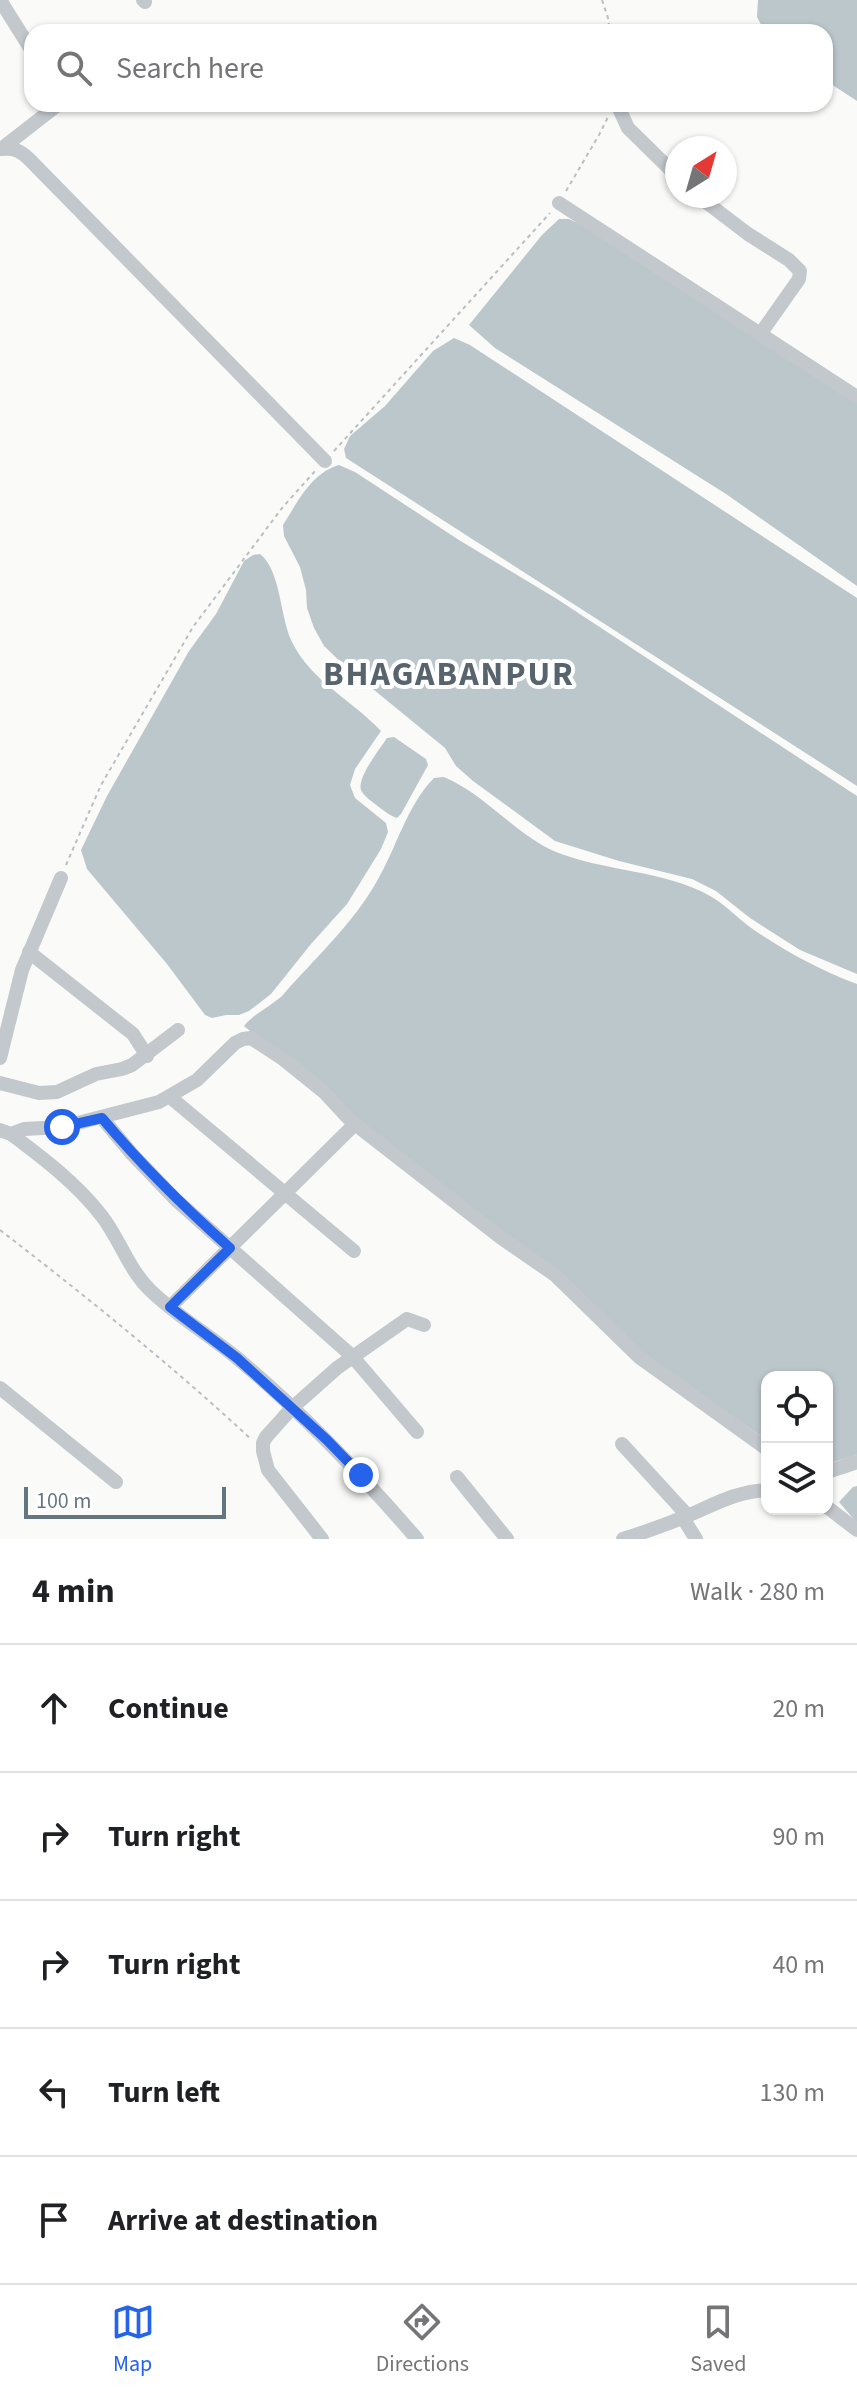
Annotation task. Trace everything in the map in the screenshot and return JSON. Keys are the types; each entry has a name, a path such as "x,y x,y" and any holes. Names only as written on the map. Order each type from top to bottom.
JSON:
{"street":[{"path":"0,0 24,38"},
{"path":"1,149 49,112"},
{"path":"620,112 636,138 665,165"},
{"path":"1,149 11,148 22,152 325,461"},
{"path":"559,203 857,397"},
{"path":"714,208 800,271 799,279 761,333"},
{"path":"0,1058 29,952 61,878"},
{"path":"29,952 133,1034 147,1056"},
{"path":"0,1083 48,1094 96,1074 122,1069 147,1056 178,1030"},
{"path":"5,1132 62,1127 150,1106 197,1080 235,1043 251,1038 324,1092 355,1124 500,1237 542,1265 639,1357 761,1445"},
{"path":"170,1097 354,1251"},
{"path":"102,1118 176,1200 352,1356 417,1432"},
{"path":"170,1307 355,1124"},
{"path":"5,1132 75,1187 101,1215 139,1279 237,1358 340,1452 417,1539"},
{"path":"322,1539 268,1470 263,1451 266,1437 292,1408 352,1356 401,1321 407,1319 424,1325"},
{"path":"0,1388 116,1482"},
{"path":"622,1444 685,1517 696,1539"},
{"path":"833,1470 857,1462"},
{"path":"457,1477 507,1539"},
{"path":"623,1539 733,1496 761,1490"},
{"path":"833,1512 857,1530"}],"path":[{"path":"602,0 609,24"},
{"path":"61,878 101,785 193,627 282,508 559,203 607,119"},
{"path":"0,1230 95,1303 208,1399 263,1451"}],"shaded area":[{"path":"758,0 857,0 857,101 833,85 833,24 761,24 757,17"},
{"path":"559,219 569,219 588,228 857,401 857,586 726,494 495,348 469,325 542,235"},
{"path":"454,338 470,345 857,598 857,786 346,458 344,449 350,436 385,406 433,351"},
{"path":"339,465 355,472 557,599 857,796 857,974 800,950 750,918 716,891 692,879 555,841 473,781 456,766 445,748 324,646 307,608 300,567 284,536 283,525 313,482"},
{"path":"260,554 272,571 288,632 300,656 321,679 381,731 355,769 350,785 355,798 386,823 388,832 347,904 271,994 249,1011 212,1018 205,1015 167,964 87,869 81,850 107,796 189,651 216,614 244,561"},
{"path":"394,737 426,759 428,765 397,818 367,798 361,790 366,771 387,738"},
{"path":"444,777 459,785 527,835 556,852 693,888 716,900 754,930 791,953 857,984 857,1455 833,1462 833,1371 761,1371 761,1436 653,1362 436,1179 393,1149 244,1026 282,996 345,927 377,881 409,814 434,778"},
{"path":"857,1486 857,1523 839,1502"}],"district":[{"name":"BHAGABANPUR","path":"449,674"}],"route":[{"path":"62,1127 102,1118 176,1200 230,1248 170,1307 237,1358 361,1475"}]}
